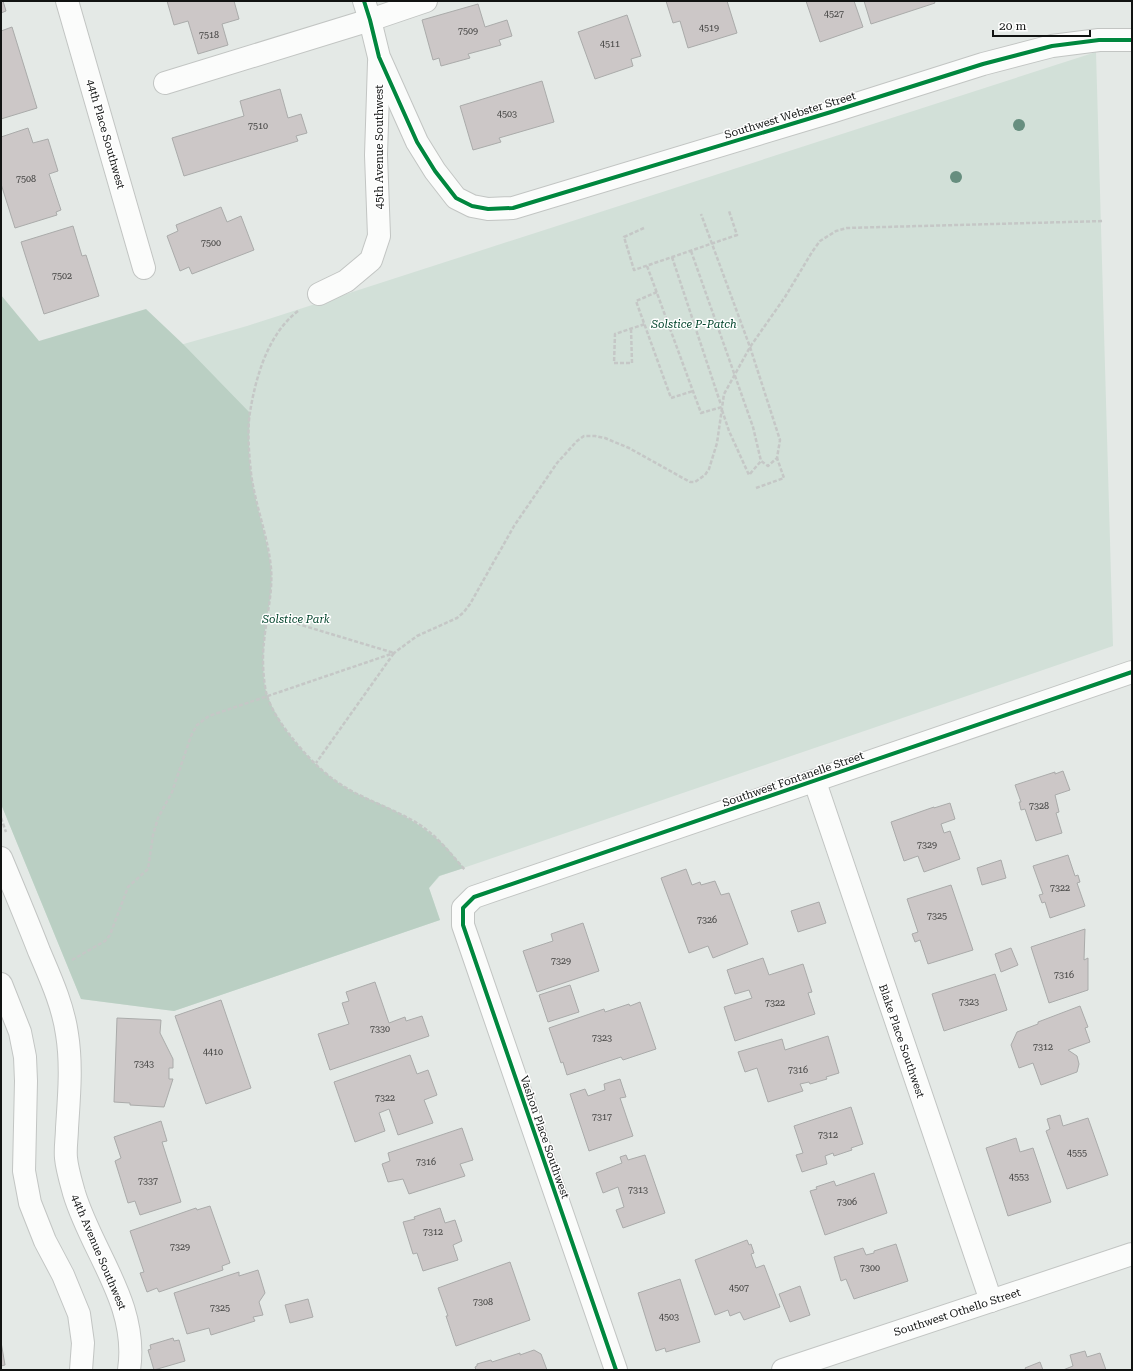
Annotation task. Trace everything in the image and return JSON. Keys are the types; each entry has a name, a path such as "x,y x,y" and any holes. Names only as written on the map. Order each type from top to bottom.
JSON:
{"street":[{"name":"44th Place Southwest","path":"66,1 144,268"},
{"path":"165,83 367,11 426,1"},
{"name":"45th Avenue Southwest","path":"367,11 379,57 417,142 435,170 456,198"},
{"name":"Southwest Webster Street","path":"456,198 472,206 488,209 513,208 831,112 983,64 1052,46 1099,40 1132,40"},
{"name":"45th Avenue Southwest","path":"319,294 346,281 372,260 379,236 376,155 379,57"},
{"name":"Southwest Fontanelle Street","path":"463,908 474,897 1132,672"},
{"name":"Blake Place Southwest","path":"814,782 991,1301"},
{"name":"44th Avenue Southwest","path":"1,858 61,1006 67,1033 70,1059 66,1157 74,1193 85,1222 112,1278 125,1312 129,1337 129,1370"},
{"name":"Vashon Place Southwest","path":"463,908 463,924 616,1370"},
{"path":"1,984 20,1032 25,1057 26,1081 24,1171 30,1203 45,1241 63,1275 79,1314 84,1343 81,1370"},
{"name":"Southwest Othello Street","path":"783,1370 1132,1254"}],"path":[{"path":"644,228 624,238 634,270 736,235 729,211"},
{"path":"702,214 750,347 780,440 777,458 784,478 756,488"},
{"path":"82,954 105,941 110,935 128,887 148,868 153,835 158,818 172,792 190,736 197,725 209,716 394,653 417,636 457,618 467,608 514,526 557,463 577,440 584,436 605,438 629,448 690,482 695,482 705,476 714,456 720,430 724,394 750,347 786,297 820,241 836,231 847,228 1104,221"},
{"path":"691,251 753,428 761,461 768,466 777,458"},
{"path":"672,257 729,431 749,475 761,461"},
{"path":"647,266 702,413 722,407"},
{"path":"657,292 636,300 671,398 693,391"},
{"path":"319,294 288,318 273,340 260,370 250,413 249,440 251,474 267,542 271,570 268,614 264,642 264,683 267,697 292,739 334,780 361,796 397,812 421,826 444,845 467,872"},
{"path":"631,329 632,363 614,363 615,334 645,324"},
{"path":"268,614 394,653"},
{"path":"316,763 394,653"}],"green space":[{"name":"Solstice Park","path":"1096,52 1113,646 440,876 429,888 440,920 174,1011 81,999 1,804 1,396 247,326"},
{"path":"1,295 39,341 146,309 183,344 250,413 250,466 255,497 267,544 272,577 263,656 264,678 268,697 279,720 295,742 323,771 348,789 397,812 422,827 444,845 464,868 439,876 429,888 440,920 174,1011 81,999 1,804"}],"building":[{"path":"1,1 3,1 6,11 1,13"},
{"path":"167,1 234,1 239,19 222,24 228,45 198,54 188,21 174,25"},
{"path":"666,1 727,1 737,33 688,48 680,21 673,23"},
{"path":"806,1 854,1 863,27 820,42"},
{"path":"864,1 934,1 935,3 871,24"},
{"path":"478,4 485,27 507,20 512,36 499,40 501,45 468,54 470,58 441,66 439,58 433,60 422,20"},
{"path":"627,15 641,56 631,59 633,66 595,79 578,32"},
{"path":"12,27 37,108 1,119 1,31"},
{"path":"542,81 554,122 499,138 501,142 473,150 460,106"},
{"path":"280,89 288,118 301,114 307,133 296,136 298,141 184,176 172,138 244,116 240,101"},
{"path":"28,128 33,143 48,139 58,171 49,174 61,210 56,212 57,215 15,228 1,184 1,137"},
{"path":"221,207 227,222 241,216 254,250 192,274 189,267 180,271 167,236 178,231 176,225"},
{"path":"73,226 82,256 86,255 99,296 44,314 21,242"},
{"path":"1063,771 1070,790 1055,795 1059,812 1056,813 1062,833 1036,841 1025,809 1021,810 1019,802 1021,802 1015,785 1055,772 1055,774"},
{"path":"950,803 955,819 941,824 944,833 950,831 960,859 924,872 918,856 904,861 891,822"},
{"path":"1068,855 1075,876 1078,875 1080,882 1077,883 1085,906 1050,918 1045,902 1042,903 1039,895 1043,894 1033,866"},
{"path":"1001,860 1006,878 982,885 977,868"},
{"path":"686,869 692,885 700,882 701,885 715,881 721,895 729,893 748,944 713,958 708,946 689,953 661,878"},
{"path":"951,885 973,950 928,964 920,940 915,942 912,934 918,932 907,899"},
{"path":"819,902 826,923 798,932 791,911"},
{"path":"583,923 599,971 537,992 523,951 553,941 551,934"},
{"path":"1085,929 1084,960 1088,958 1088,990 1049,1003 1031,947"},
{"path":"1011,948 1018,965 1001,972 995,954"},
{"path":"763,958 769,975 803,964 812,992 808,993 815,1014 735,1041 724,1007 752,998 749,990 735,994 727,970"},
{"path":"995,974 1007,1010 944,1031 932,994"},
{"path":"375,982 389,1023 405,1017 406,1021 422,1016 429,1036 330,1070 318,1034 349,1024 342,1003 349,1001 346,992"},
{"path":"570,985 579,1012 548,1022 539,995"},
{"path":"221,1000 251,1088 206,1104 175,1016"},
{"path":"640,1002 656,1049 623,1060 621,1057 567,1075 563,1062 561,1063 549,1028 604,1009 605,1012"},
{"path":"1080,1006 1088,1027 1085,1028 1090,1042 1068,1050 1077,1056 1079,1064 1077,1072 1041,1085 1033,1063 1019,1068 1011,1045 1017,1032 1038,1024 1038,1022"},
{"path":"117,1018 161,1020 160,1033 173,1059 173,1068 169,1068 169,1079 173,1079 164,1107 130,1105 130,1103 114,1102"},
{"path":"828,1036 839,1073 826,1077 827,1079 810,1084 809,1082 800,1084 803,1091 768,1102 757,1068 745,1072 738,1052 782,1039 785,1050"},
{"path":"410,1055 417,1074 428,1070 437,1095 424,1100 433,1123 398,1135 389,1109 379,1113 385,1131 355,1142 334,1082"},
{"path":"620,1079 626,1097 620,1098 633,1136 589,1151 570,1094 585,1089 588,1096 605,1090 604,1084"},
{"path":"851,1107 863,1144 851,1148 852,1150 834,1156 833,1153 825,1156 827,1164 802,1172 796,1155 803,1153 794,1126"},
{"path":"1060,1115 1063,1126 1088,1118 1108,1175 1067,1189 1046,1131 1050,1129 1047,1119"},
{"path":"161,1121 167,1141 162,1142 181,1202 140,1215 135,1201 128,1203 115,1161 121,1158 114,1137"},
{"path":"462,1128 473,1160 460,1164 465,1176 409,1194 403,1179 388,1182 382,1164 390,1161 388,1153"},
{"path":"1016,1138 1020,1152 1033,1148 1051,1202 1008,1216 986,1148"},
{"path":"626,1155 628,1160 645,1155 665,1213 623,1228 616,1210 624,1207 618,1187 603,1193 596,1173 622,1163 620,1157"},
{"path":"874,1173 887,1213 825,1235 810,1191 817,1189 816,1187 834,1181 836,1186"},
{"path":"210,1206 230,1263 222,1266 223,1270 159,1292 157,1288 147,1292 140,1273 144,1272 130,1231 196,1208 197,1210"},
{"path":"440,1208 445,1223 455,1220 462,1241 453,1245 458,1260 423,1271 417,1253 413,1254 403,1222 415,1219 414,1217"},
{"path":"747,1240 749,1245 751,1244 754,1253 751,1254 756,1268 764,1265 780,1307 744,1320 740,1312 730,1316 728,1310 715,1315 695,1260"},
{"path":"896,1244 908,1281 854,1299 846,1279 841,1281 834,1257 863,1248 866,1255"},
{"path":"510,1262 530,1320 456,1346 446,1316 448,1316 438,1288"},
{"path":"258,1270 265,1293 259,1302 263,1315 253,1317 255,1321 211,1335 209,1328 187,1334 174,1293 239,1272 239,1276"},
{"path":"680,1279 700,1342 666,1352 665,1348 656,1351 638,1293"},
{"path":"800,1286 810,1315 790,1322 779,1294"},
{"path":"308,1299 313,1317 290,1323 285,1305"},
{"path":"173,1338 174,1341 179,1340 185,1361 154,1370 148,1350 151,1349 150,1345"},
{"path":"1,1342 5,1365 1,1366"},
{"path":"534,1350 541,1354 547,1370 476,1370 475,1367 477,1364 491,1360 492,1362"},
{"path":"1085,1351 1087,1357 1100,1353 1106,1370 1063,1370 1073,1366 1070,1355"},
{"path":"1040,1362 1043,1370 1026,1370 1025,1368"}],"cycle path":[{"path":"364,1 379,57 417,142 435,171 456,198 472,206 488,209 513,208 831,112 983,64 1052,46 1099,40 1132,40"},
{"path":"616,1370 463,925 463,908 474,897 1132,672"}],"park label":[{"name":"Solstice P-Patch","path":"694,324"}]}
